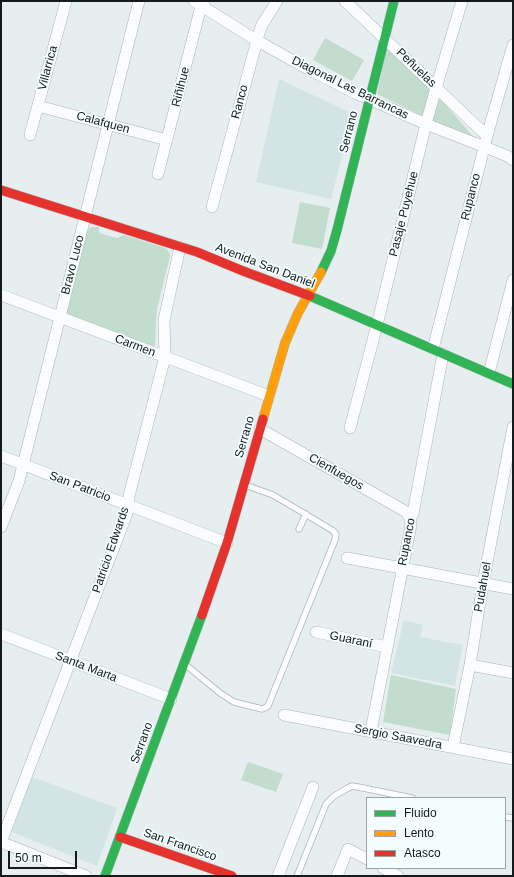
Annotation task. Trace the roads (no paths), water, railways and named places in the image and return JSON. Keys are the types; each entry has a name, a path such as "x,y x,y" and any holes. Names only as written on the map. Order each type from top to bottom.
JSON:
{"main road":[{"name":"Serrano","path":"105,876 206,606 227,543 285,343 308,295 323,269 334,242 394,1"},
{"name":"Avenida San Daniel","path":"1,190 197,252 308,295 513,384"},
{"name":"San Francisco","path":"120,837 232,876"}],"street":[{"name":"Villarrica","path":"30,135 66,1"},
{"name":"Bravo Luco","path":"1,528 19,481 139,1"},
{"name":"Ranco","path":"212,207 256,40 262,25 277,1"},
{"name":"Peñuelas","path":"344,1 487,136"},
{"name":"Pasaje Puyehue","path":"350,428 377,325 426,124 462,1"},
{"name":"Diagonal Las Barrancas","path":"200,3 256,40 320,75 369,99 426,124 507,156 513,160"},
{"name":"Riñihue","path":"158,174 200,3"},
{"name":"Rupanco","path":"433,349 487,136 509,77 513,45"},
{"name":"Calafquen","path":"38,106 167,140"},
{"name":"Patricio Edwards","path":"1,842 127,513 129,496 165,357 164,320 180,247"},
{"path":"489,373 513,280"},
{"name":"Carmen","path":"1,295 269,396"},
{"name":"Rupanco","path":"371,731 411,525 410,518 414,508 443,354"},
{"name":"Pudahuel","path":"453,747 470,665 483,584 513,428"},
{"name":"Cienfuegos","path":"260,429 403,510 410,518"},
{"name":"San Patricio","path":"1,456 227,543"},
{"path":"347,558 513,589"},
{"name":"Guaraní","path":"316,632 387,647"},
{"name":"Santa Marta","path":"1,634 171,699"},
{"path":"470,665 513,673"},
{"name":"Sergio Saavedra","path":"284,714 513,759"},
{"path":"278,876 313,787"},
{"path":"1,842 86,876"},
{"path":"337,876 348,849 366,858"},
{"path":"385,869 398,876"}],"lane":[{"path":"185,664 220,693 234,702 262,708 268,706 336,537 336,534 332,530 306,514 273,495 244,484"},
{"path":"299,529 306,514"},
{"path":"297,876 326,804 334,796 352,786 407,797"}]}
